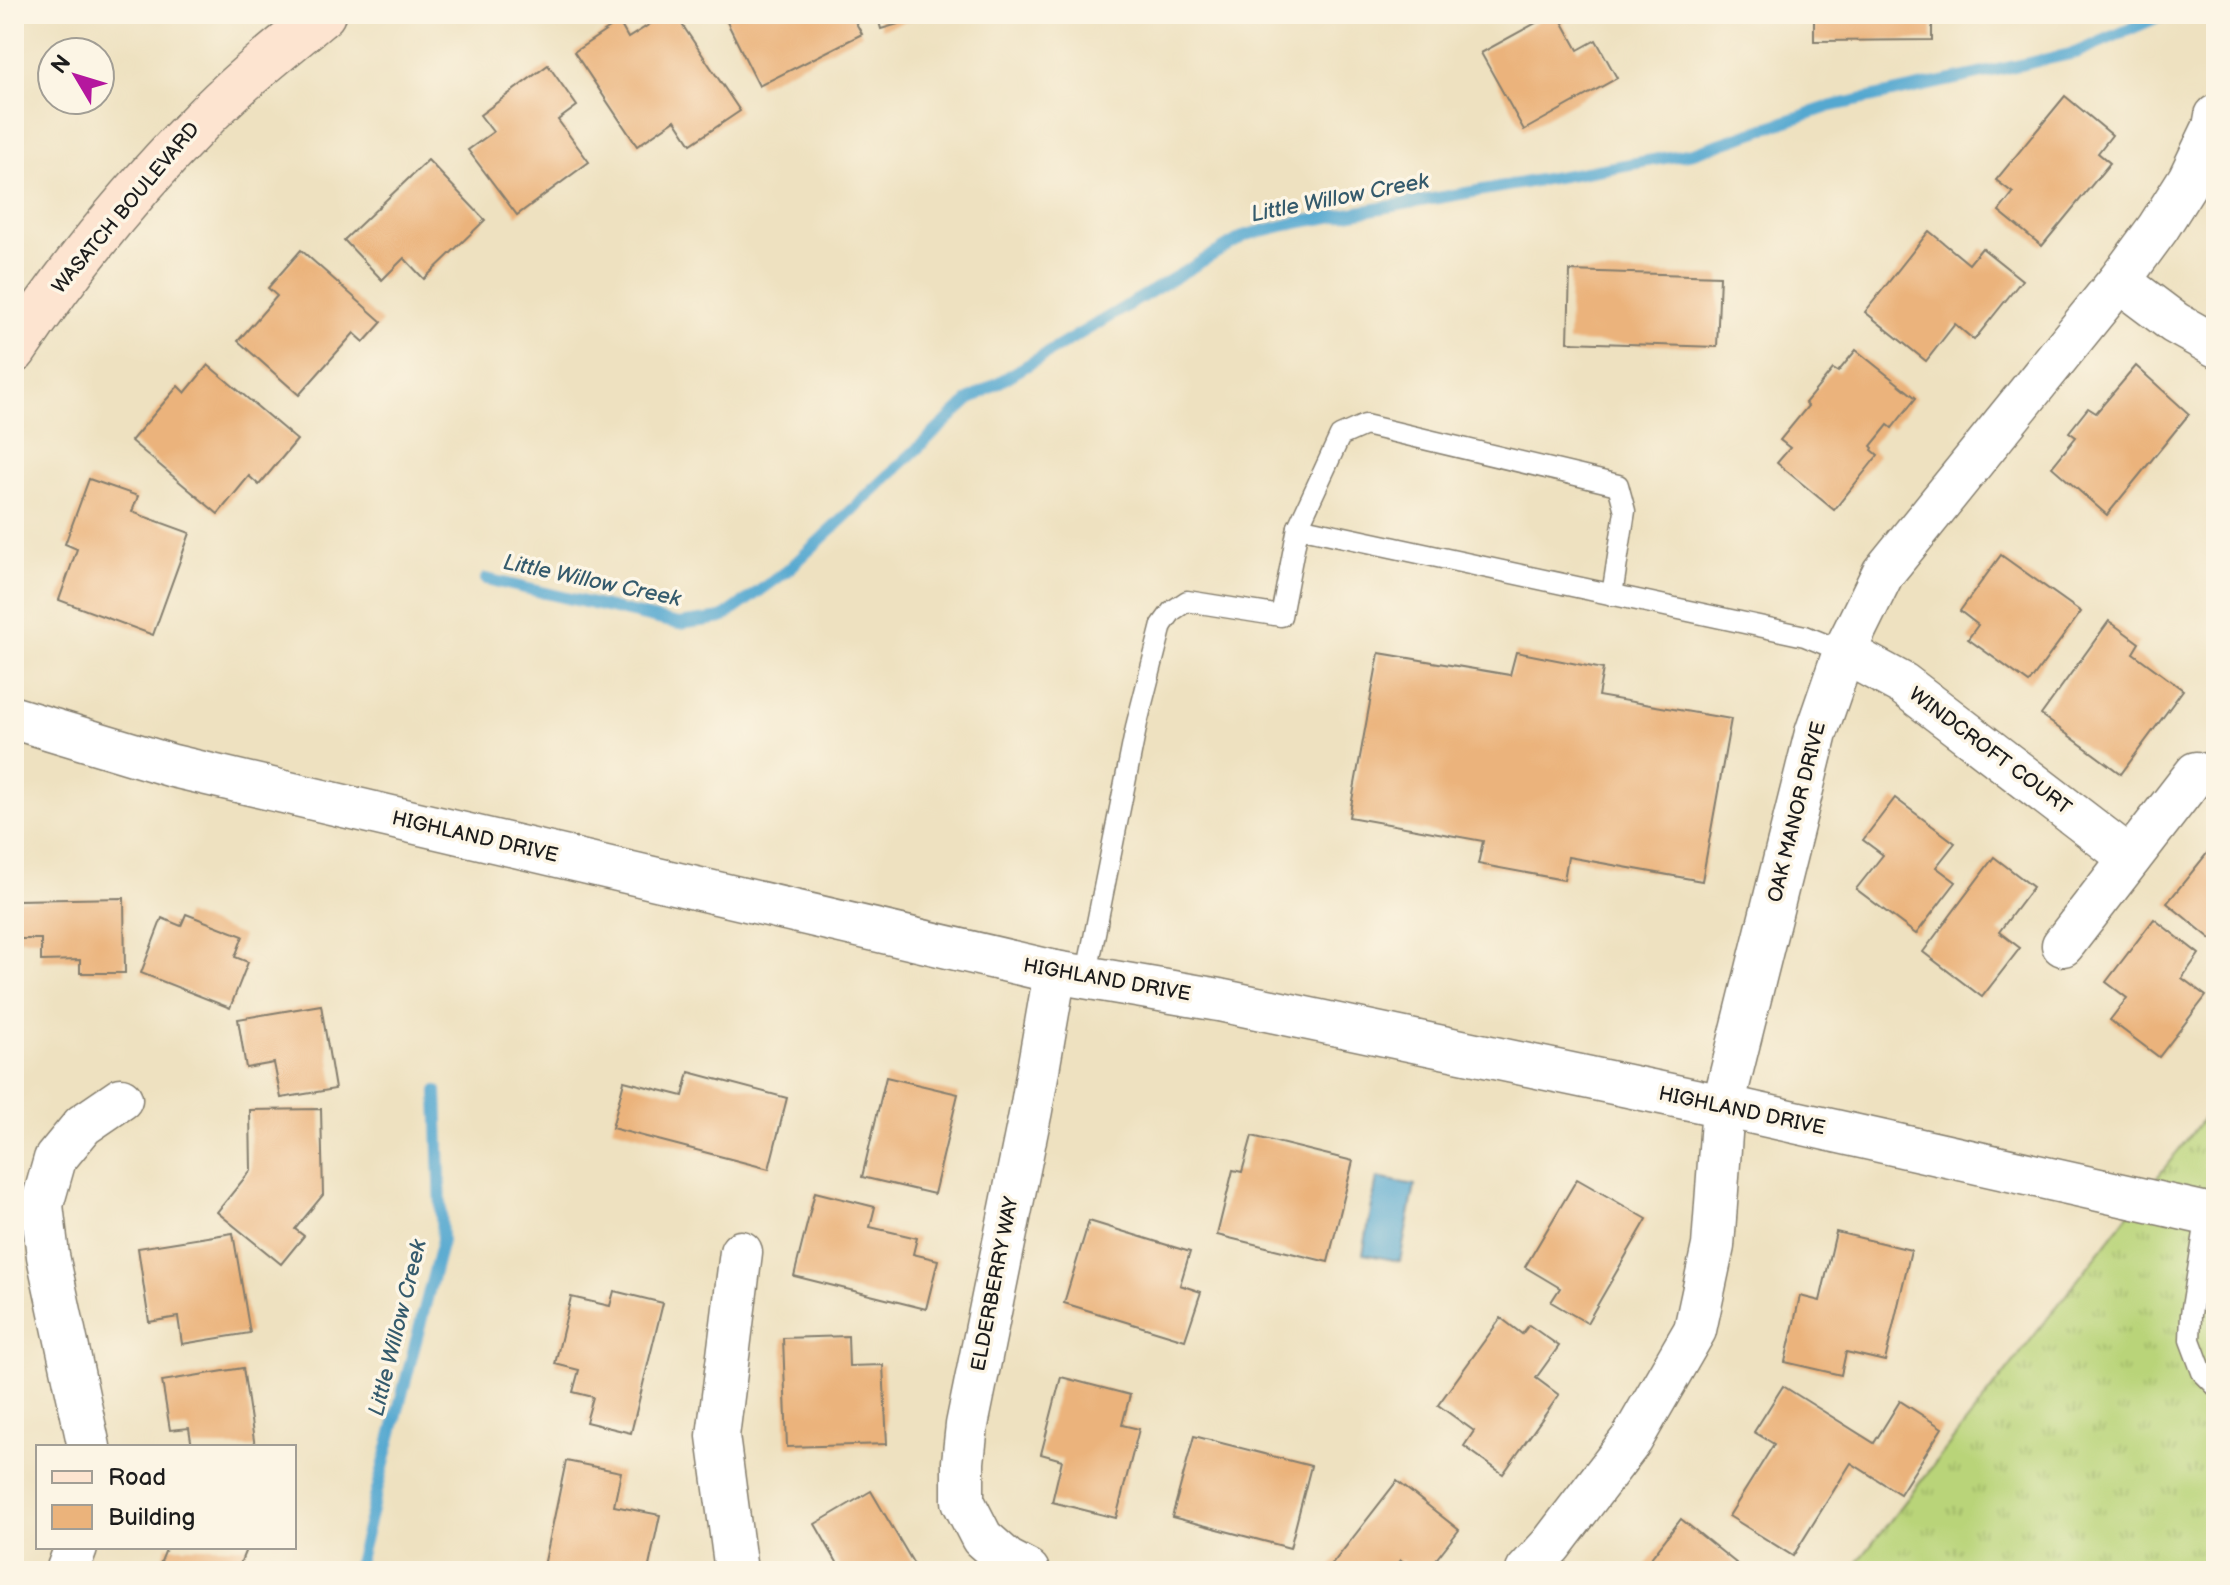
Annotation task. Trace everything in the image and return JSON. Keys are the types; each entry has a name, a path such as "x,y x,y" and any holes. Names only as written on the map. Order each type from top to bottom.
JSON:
{"main road":[{"name":"WASATCH BOULEVARD","path":"14,351 57,287 127,201 179,144 211,111 323,14"}],"street":[{"name":"OAK MANOR DRIVE","path":"1527,1571 1551,1545 1632,1439 1695,1330 1713,1246 1723,1106 1816,733 1844,652 1883,573 2119,281 2158,228 2189,179 2214,127 2216,116"},
{"path":"2119,281 2175,323 2216,346"},
{"name":"WINDCROFT COURT","path":"1844,652 1903,684 2130,858"},
{"name":"HIGHLAND DRIVE","path":"14,718 173,766 1070,975 1219,1000 1723,1106 2207,1214"},
{"path":"2063,945 2196,773"},
{"name":"ELDERBERRY WAY","path":"1028,1571 1007,1560 982,1538 963,1501 963,1462 967,1425 1031,1110 1070,975"},
{"path":"89,1445 48,1256 42,1205 55,1159 83,1125 121,1099"},
{"path":"736,1571 718,1436 741,1252"},
{"path":"67,1571 75,1549"}],"lane":[{"path":"1070,975 1162,625 1172,611 1187,601 1281,616 1298,527 1340,436 1365,425 1618,485 1625,511 1612,595"},
{"path":"1298,527 1805,636 1844,652"},
{"path":"2207,1214 2191,1314 2190,1340 2202,1372 2216,1386"}],"green space":[{"path":"2216,1102 2216,1571 1851,1571"}],"water":[{"path":"1377,1178 1415,1185 1400,1261 1363,1254"}],"building":[{"path":"666,14 675,14 740,111 691,144 675,120 637,146 574,52 619,22 628,38"},
{"path":"723,14 851,14 862,34 759,86"},
{"path":"877,14 929,14 929,15 881,29"},
{"path":"1552,14 1558,14 1578,50 1596,40 1617,78 1524,130 1481,53"},
{"path":"1814,14 1932,14 1932,40 1814,41"},
{"path":"548,65 577,106 558,120 589,162 517,215 468,150 493,132 480,115"},
{"path":"2065,96 2112,135 2098,153 2110,163 2042,246 1999,211 2013,193 1996,180"},
{"path":"428,160 485,220 424,279 404,258 382,280 344,240"},
{"path":"1929,231 1969,264 1982,248 2022,280 1974,340 1955,324 1926,361 1865,312"},
{"path":"301,250 382,322 364,342 354,333 299,395 238,341 277,296 268,288"},
{"path":"1570,271 1720,276 1717,347 1568,342"},
{"path":"1856,350 1916,398 1892,428 1888,425 1871,446 1878,455 1834,510 1777,463 1790,448 1780,440 1833,369 1838,372"},
{"path":"208,365 297,440 259,485 249,476 218,514 131,441 178,386 185,393"},
{"path":"2136,366 2189,414 2107,515 2052,467 2076,437 2069,432 2088,408 2096,413"},
{"path":"89,479 138,496 132,512 190,533 153,635 59,600 77,549 65,544"},
{"path":"2001,555 2081,612 2029,683 1968,639 1978,625 1960,611"},
{"path":"2109,621 2139,643 2133,653 2183,690 2121,774 2041,715"},
{"path":"1516,652 1603,669 1598,696 1731,719 1702,881 1568,857 1564,880 1478,864 1483,841 1349,817 1379,653 1510,675"},
{"path":"1895,798 1955,843 1936,867 1956,882 1916,934 1856,889 1883,855 1863,840"},
{"path":"2216,842 2216,943 2167,903"},
{"path":"1994,857 2033,887 1999,932 2020,948 1982,997 1923,952"},
{"path":"124,898 125,973 80,973 80,960 41,961 41,939 17,939 17,900"},
{"path":"186,914 243,936 235,957 248,962 230,1008 141,973 162,918 181,926"},
{"path":"2154,919 2199,954 2182,978 2206,996 2159,1057 2110,1020 2127,998 2106,982"},
{"path":"321,1005 335,1089 281,1098 274,1063 246,1068 238,1019"},
{"path":"689,1072 787,1098 769,1169 612,1128 624,1081 683,1096"},
{"path":"886,1077 958,1094 934,1194 862,1177"},
{"path":"321,1109 323,1195 295,1229 304,1236 281,1264 217,1212 251,1170 250,1110"},
{"path":"1252,1136 1353,1161 1328,1262 1217,1235 1233,1170 1242,1172"},
{"path":"1577,1179 1647,1219 1587,1323 1551,1302 1560,1288 1525,1267"},
{"path":"815,1192 875,1207 870,1227 917,1238 913,1254 938,1260 926,1309 794,1276"},
{"path":"1089,1221 1190,1252 1180,1285 1201,1292 1185,1340 1064,1303"},
{"path":"1836,1232 1911,1250 1885,1361 1846,1352 1841,1375 1785,1362 1800,1296 1820,1301"},
{"path":"233,1233 250,1333 182,1344 178,1317 149,1322 138,1248"},
{"path":"614,1291 663,1303 631,1433 586,1422 593,1397 573,1392 579,1370 555,1364 571,1297 610,1306"},
{"path":"1501,1318 1522,1334 1529,1325 1559,1346 1536,1378 1559,1395 1503,1474 1464,1446 1474,1431 1438,1405"},
{"path":"848,1336 849,1366 883,1365 887,1444 787,1447 783,1338"},
{"path":"243,1368 255,1445 192,1445 189,1428 170,1430 162,1381"},
{"path":"1061,1377 1130,1395 1122,1425 1139,1429 1116,1518 1052,1502 1062,1460 1041,1454"},
{"path":"1783,1386 1874,1443 1900,1401 1942,1428 1900,1494 1851,1463 1793,1556 1729,1516 1774,1444 1754,1432"},
{"path":"1194,1436 1311,1466 1290,1548 1172,1517"},
{"path":"566,1461 621,1472 614,1506 660,1515 648,1571 543,1571"},
{"path":"1397,1481 1459,1530 1427,1571 1416,1571 1401,1560 1392,1571 1327,1571"},
{"path":"871,1491 918,1571 842,1571 815,1524"},
{"path":"1681,1519 1746,1571 1641,1571"},
{"path":"166,1549 246,1549 237,1571 157,1571"}],"waterway":[{"name":"Little Willow Creek","path":"486,579 679,624 722,618 787,571 969,400 1246,235 1290,224 1693,153 1828,107 2075,53 2165,14"},
{"name":"Little Willow Creek","path":"356,1571 442,1241 437,1091"}]}
